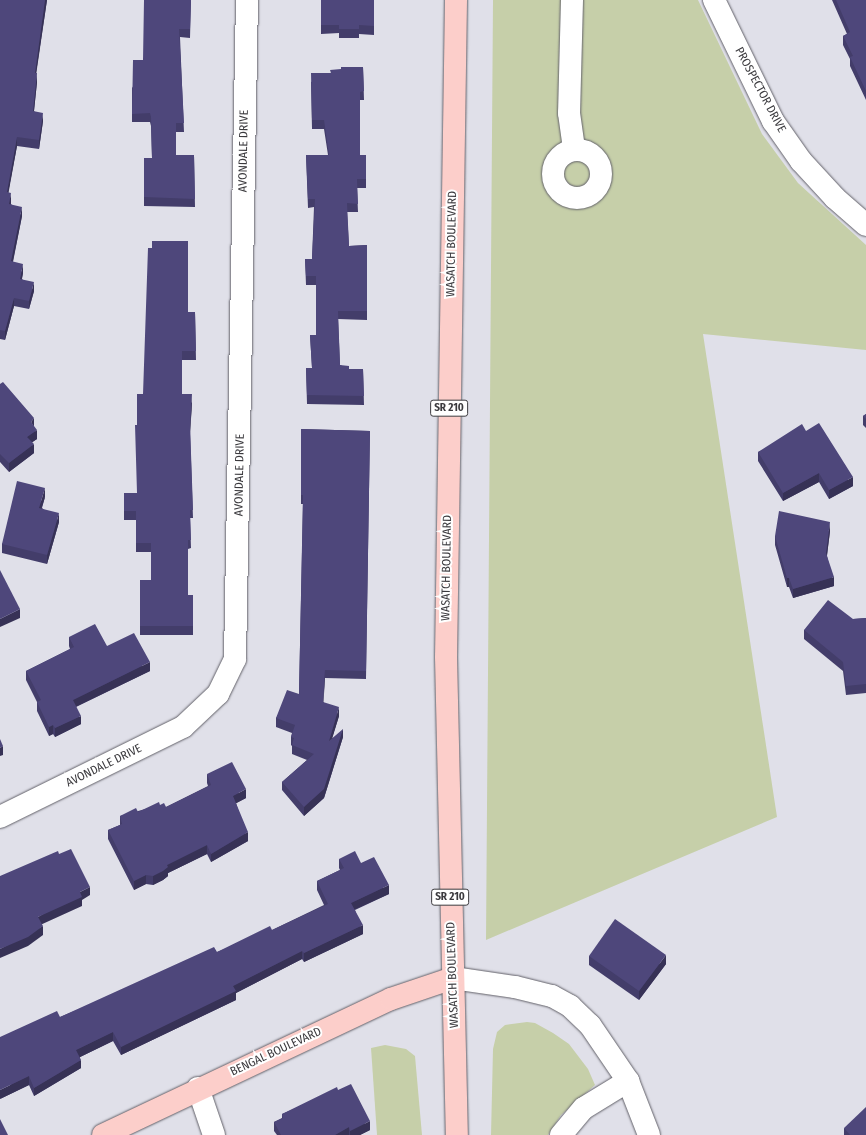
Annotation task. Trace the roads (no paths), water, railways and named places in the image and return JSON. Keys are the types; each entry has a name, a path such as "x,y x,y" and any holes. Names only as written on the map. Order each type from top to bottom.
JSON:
{"main road":[{"name":"WASATCH BOULEVARD","path":"456,0 446,657 457,1135"},
{"name":"BENGAL BOULEVARD","path":"103,1135 198,1088 391,999 453,978"}],"street":[{"name":"AVONDALE DRIVE","path":"0,817 183,727 218,694 235,659 247,0"},
{"path":"572,0 569,112 574,150"},
{"name":"PROSPECTOR DRIVE","path":"714,0 773,121 797,156 835,198 866,225"},
{"path":"453,978 544,994 570,1006 590,1025 628,1081 649,1135"},
{"path":"561,1135 584,1108 628,1081"},
{"path":"198,1088 214,1135"}]}
